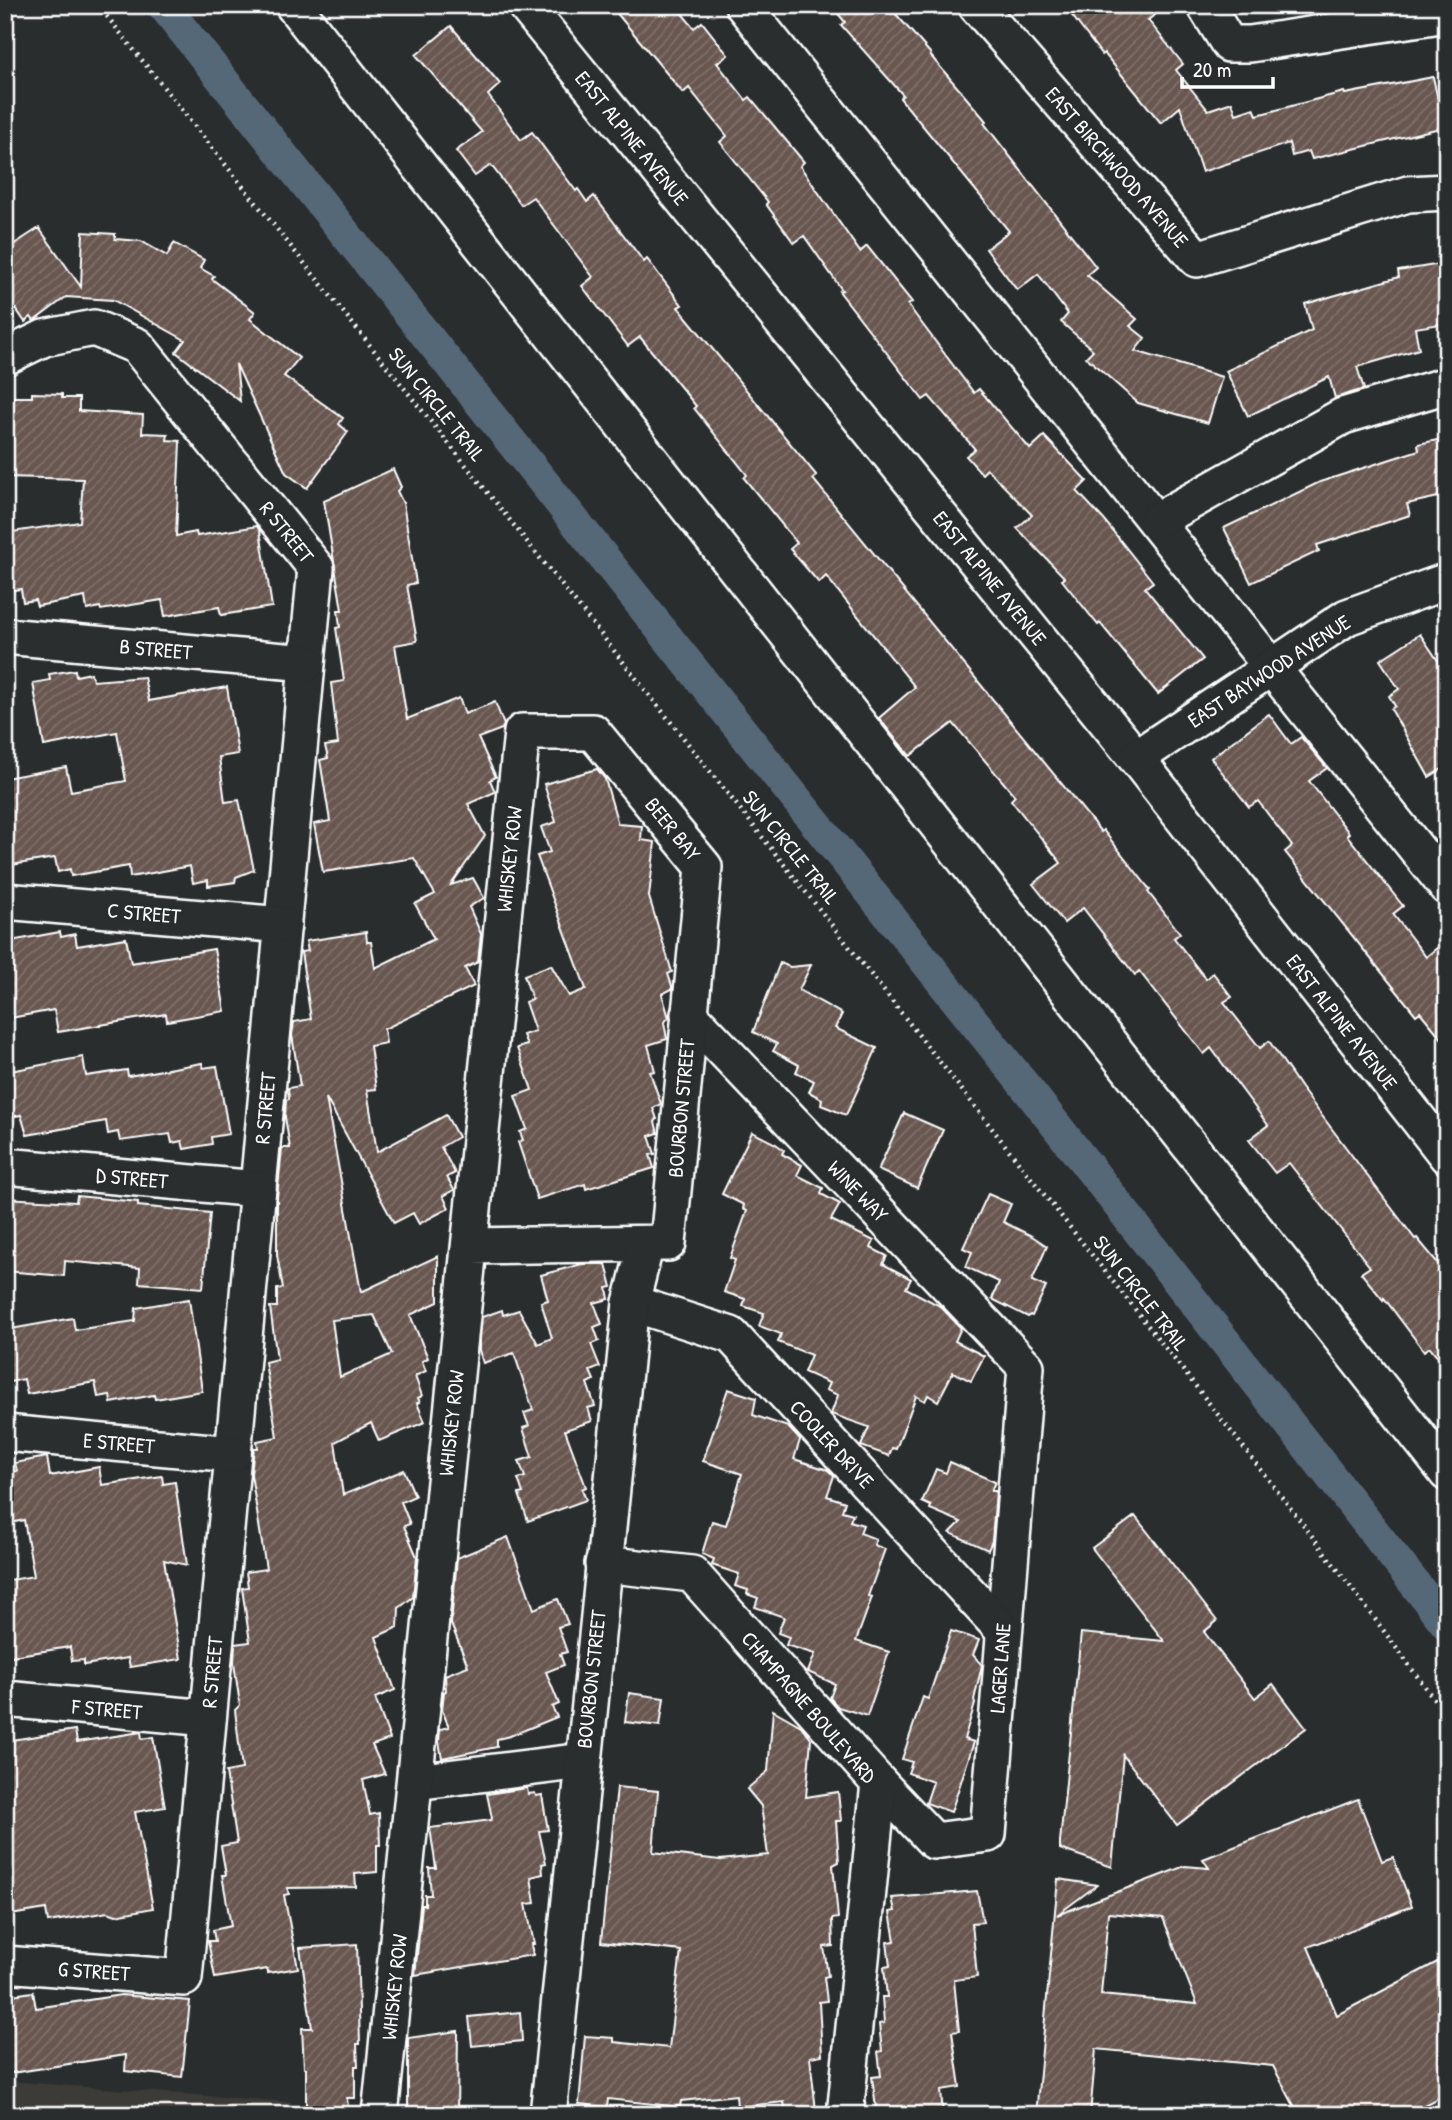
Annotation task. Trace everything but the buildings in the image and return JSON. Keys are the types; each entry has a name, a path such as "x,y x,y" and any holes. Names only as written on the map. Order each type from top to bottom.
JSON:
{"street":[{"path":"293,5 1447,1473"},
{"name":"EAST ALPINE AVENUE","path":"525,5 1136,758 1447,1156"},
{"path":"743,5 1447,887"},
{"name":"EAST BIRCHWOOD AVENUE","path":"976,5 1197,259 1408,194 1447,192"},
{"path":"1205,5 1229,44 1250,44 1447,14"},
{"name":"R STREET","path":"5,357 44,338 94,328 137,346 316,568 184,1978"},
{"path":"1156,522 1343,416 1447,385"},
{"name":"EAST BAYWOOD AVENUE","path":"1136,758 1347,617 1447,581"},
{"name":"B STREET","path":"5,635 307,663"},
{"name":"BEER BAY","path":"522,732 593,732 704,867 690,1014"},
{"name":"WHISKEY ROW","path":"380,2115 522,732"},
{"name":"C STREET","path":"5,901 283,925"},
{"name":"BOURBON STREET","path":"548,2115 631,1303 657,1244 690,1014"},
{"name":"WINE WAY","path":"690,1014 1026,1367"},
{"name":"D STREET","path":"5,1166 258,1189"},
{"path":"470,1246 657,1244"},
{"name":"COOLER DRIVE","path":"631,1303 731,1335 1003,1630"},
{"name":"LAGER LANE","path":"879,1783 934,1841 988,1834 1026,1367"},
{"name":"E STREET","path":"5,1433 233,1454"},
{"name":"CHAMPAGNE BOULEVARD","path":"603,1564 692,1574 879,1783 845,2115"},
{"name":"F STREET","path":"5,1699 208,1718"},
{"path":"415,1782 583,1761"},
{"name":"G STREET","path":"5,1964 184,1978"}],"path":[{"name":"SUN CIRCLE TRAIL","path":"98,5 833,924 1378,1621 1447,1717"}],"shaded area":[{"path":"5,2081 291,2102 290,2115 5,2115"}],"waterway":[{"path":"163,5 1033,1096 1447,1625"}]}
